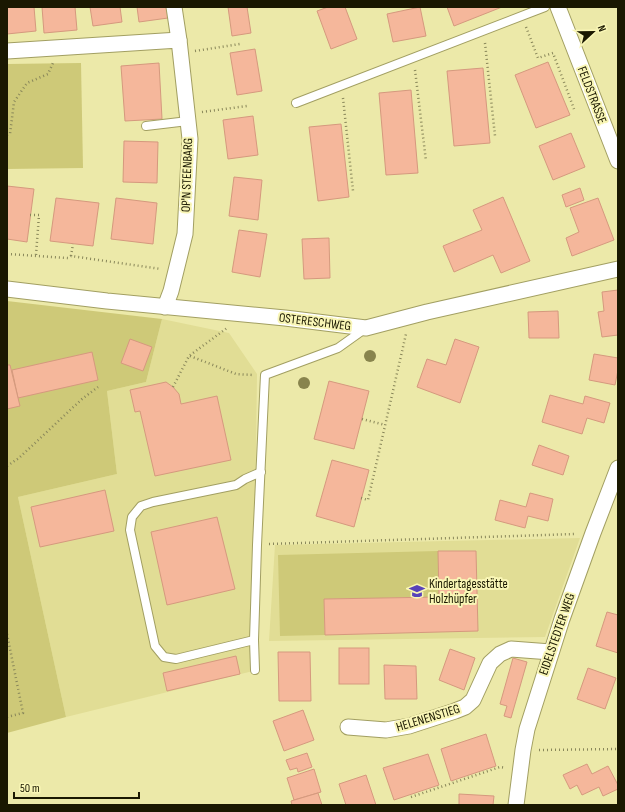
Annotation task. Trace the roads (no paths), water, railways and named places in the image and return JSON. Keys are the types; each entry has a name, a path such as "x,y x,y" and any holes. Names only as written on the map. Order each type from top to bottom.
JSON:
{"street":[{"name":"OP'N STEENBARG","path":"165,307 171,291 184,234 190,139 180,46 174,7"},
{"name":"FELDSTRASSE","path":"558,7 618,161"},
{"path":"7,51 56,48 180,46"},
{"name":"OSTERESCHWEG","path":"7,289 366,328 410,316 618,269"},
{"name":"EIDELSTEDTER WEG","path":"516,805 527,729 551,652 593,533 618,468"},
{"name":"HELENENSTIEG","path":"348,727 386,730 409,726 455,711 465,707 473,700 490,663 500,654 511,649 551,652"}],"lane":[{"path":"296,102 546,7"},
{"path":"146,126 188,118"},
{"path":"255,670 254,640 257,544 265,375 338,348 366,328"},
{"path":"254,640 176,659 164,656 155,646 130,530 132,517 140,506 236,485 261,472"}],"place":[{"name":"Kindertagesstätte Holzhüpfer","path":"417,591"}]}
